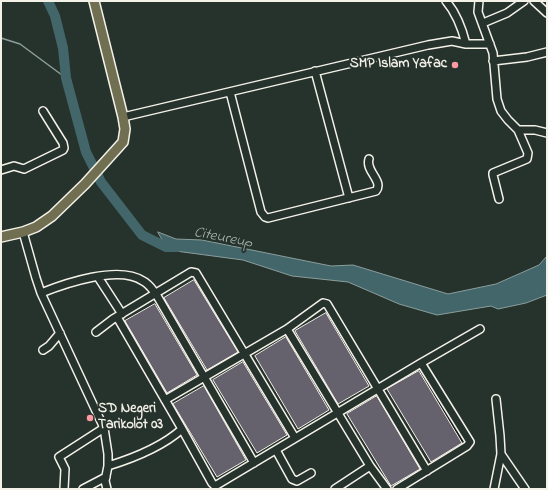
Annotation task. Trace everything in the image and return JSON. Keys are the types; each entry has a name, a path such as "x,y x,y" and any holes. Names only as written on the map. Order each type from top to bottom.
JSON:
{"main road":[{"path":"1,236 23,232 36,227 52,216 85,184 123,142 125,129 123,117 94,1"}],"street":[{"path":"446,1 457,16 466,44"},
{"path":"479,1 478,12 490,44 497,99 508,120 518,130 528,154 528,159 493,173 492,175 499,199"},
{"path":"483,23 507,13 524,1"},
{"path":"534,1 547,13"},
{"path":"123,117 402,50 449,41 466,44 490,44"},
{"path":"493,61 527,57 547,52"},
{"path":"315,71 349,198"},
{"path":"230,92 263,215 268,218 377,190 378,184 368,165 370,159"},
{"path":"1,170 14,166 24,169 63,150 63,143 43,111"},
{"path":"518,130 535,130 547,133"},
{"path":"23,232 41,293 86,386 104,428 107,442 108,466 105,485 106,489"},
{"path":"96,332 191,272 196,273 295,438"},
{"path":"41,293 72,281 122,275 137,278 149,285 156,294 254,463"},
{"path":"98,277 165,400 213,485 215,486 378,388 480,329"},
{"path":"165,400 204,379 288,329 323,303 327,304 427,470"},
{"path":"288,329 337,413 370,466 387,489"},
{"path":"43,350 49,346 60,333"},
{"path":"397,489 467,446 470,442 421,363"},
{"path":"494,489 501,454 496,399"},
{"path":"64,489 65,469 59,456 104,428"},
{"path":"108,466 140,454 169,439 182,429"},
{"path":"276,450 292,479 297,481 311,473"},
{"path":"501,454 525,489"},
{"path":"335,489 370,466"},
{"path":"83,489 106,477"}],"water":[{"path":"158,232 176,239 202,240 331,266 353,265 448,294 496,284 539,265 547,256 547,295 526,303 498,309 491,306 437,315 399,304 348,282 292,276 243,260 168,250"}],"building":[{"path":"194,280 238,352 207,370 164,298"},
{"path":"155,304 197,375 167,393 125,321"},
{"path":"326,313 369,386 338,404 295,331"},
{"path":"286,337 329,410 298,429 255,356"},
{"path":"243,362 287,435 257,453 213,380"},
{"path":"419,371 462,443 431,462 387,389"},
{"path":"204,386 246,460 217,477 173,404"},
{"path":"377,396 420,469 391,486 347,414"}],"waterway":[{"name":"Citeureup","path":"48,1 55,16 63,48 66,78 86,152 101,182 142,235 166,247 178,247"},
{"path":"1,38 20,44 66,78"}],"place":[{"name":"SMP Islam Yafac","path":"455,65"},
{"name":"SD Negeri Tarikolot 03","path":"90,418"}]}
